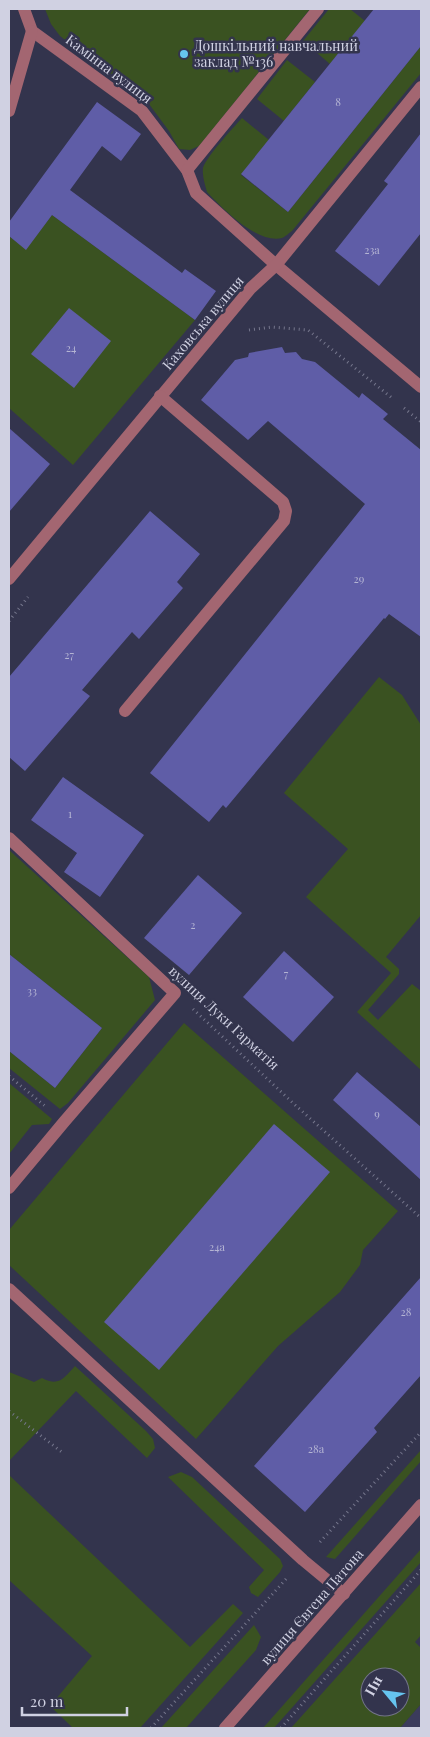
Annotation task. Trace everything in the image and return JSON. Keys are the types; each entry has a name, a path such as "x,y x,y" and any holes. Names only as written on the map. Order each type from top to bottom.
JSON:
{"street":[{"path":"9,111 32,31 24,9"},
{"path":"187,170 318,9"},
{"name":"Камінна вулиця","path":"32,31 142,111 187,170 196,193 276,266 421,387"},
{"name":"Каховська вулиця","path":"9,579 250,288 276,266 421,87"},
{"path":"125,711 284,521 286,512 283,502 160,396"},
{"name":"вулиця Луки Гарматія","path":"9,838 176,993"},
{"path":"9,1188 176,993"},
{"path":"9,1289 304,1560 344,1594"},
{"name":"вулиця Євгена Патона","path":"225,1728 421,1505"}],"path":[{"path":"247,331 272,327 308,330 421,422"},
{"name":"вулиця Луки Гарматія","path":"176,993 294,1104 421,1218"},
{"path":"9,1076 64,1122"},
{"path":"9,1411 63,1453"},
{"path":"151,1728 256,1610 421,1432"},
{"path":"281,1728 421,1570"}],"shaded area":[{"path":"421,1704 421,1728 400,1728"}],"green space":[{"path":"45,9 310,9 199,146 190,150 179,149 169,131 149,104 60,36 51,24"},
{"path":"329,9 350,9 365,21 330,64 303,41"},
{"path":"421,46 421,73 292,231 284,237 272,238 262,236 251,230 231,215 207,192 203,174 205,163 242,118 269,140 241,175 288,212"},
{"path":"287,60 315,82 284,121 257,99"},
{"path":"52,215 195,320 73,465 9,408 9,236 26,249"},
{"path":"379,677 402,695 421,725 421,915 386,957 399,969 399,974 368,1010 378,1020 412,984 421,991 421,1070 357,1012 391,973 306,897 348,849 284,793"},
{"path":"9,850 149,977 155,1000 68,1103 60,1109 9,1068 9,1051 55,1088 102,1028 9,954"},
{"path":"184,1023 398,1211 363,1250 360,1265 340,1292 278,1346 196,1439 9,1265 9,1230"},
{"path":"9,1083 52,1119 49,1124 32,1125 9,1154"},
{"path":"75,1366 153,1439 155,1448 147,1458 76,1391 9,1461 9,1372 34,1382 42,1378 53,1382 61,1380"},
{"path":"421,1450 421,1461 335,1559 326,1557"},
{"path":"181,1472 192,1477 280,1559 283,1566 280,1572 258,1597 251,1593 249,1587 264,1570 168,1477"},
{"path":"9,1475 190,1647 233,1604 243,1613 140,1728 73,1728 50,1706 92,1656 9,1580"},
{"path":"421,1549 421,1562 274,1728 263,1728"},
{"path":"421,1583 421,1635 415,1642 421,1648 421,1704 410,1717 410,1667 360,1667 360,1717 410,1717 400,1728 291,1728"},
{"path":"254,1625 261,1637 256,1650 186,1728 161,1728"}],"building":[{"path":"374,9 421,9 421,46 288,212 241,174"},
{"path":"97,102 141,134 121,161 102,146 70,190 182,273 185,269 216,291 195,320 52,215 26,250 9,236 9,222"},
{"path":"421,133 421,233 379,286 335,251 388,184 384,181"},
{"path":"69,308 111,341 74,388 31,354"},
{"path":"282,347 285,353 296,352 302,359 315,362 359,398 362,393 388,414 383,419 421,450 421,637 389,614 384,618 226,808 223,805 209,822 150,773 365,504 268,421 248,440 201,400 235,360 248,357 249,353"},
{"path":"9,428 50,464 9,512"},
{"path":"150,511 200,554 177,582 183,588 139,639 132,632 82,690 90,696 25,771 9,757 9,677"},
{"path":"63,777 144,835 100,897 64,872 77,853 31,820"},
{"path":"198,875 242,913 189,975 144,938"},
{"path":"284,951 334,997 293,1042 243,997"},
{"path":"9,954 102,1028 55,1088 9,1051"},
{"path":"357,1072 421,1127 421,1180 333,1100"},
{"path":"274,1124 330,1172 159,1370 104,1322"},
{"path":"421,1277 421,1375 374,1428 377,1432 305,1512 254,1466"}],"place":[{"name":"Дошкільний навчальний заклад №136","path":"184,54"}]}
